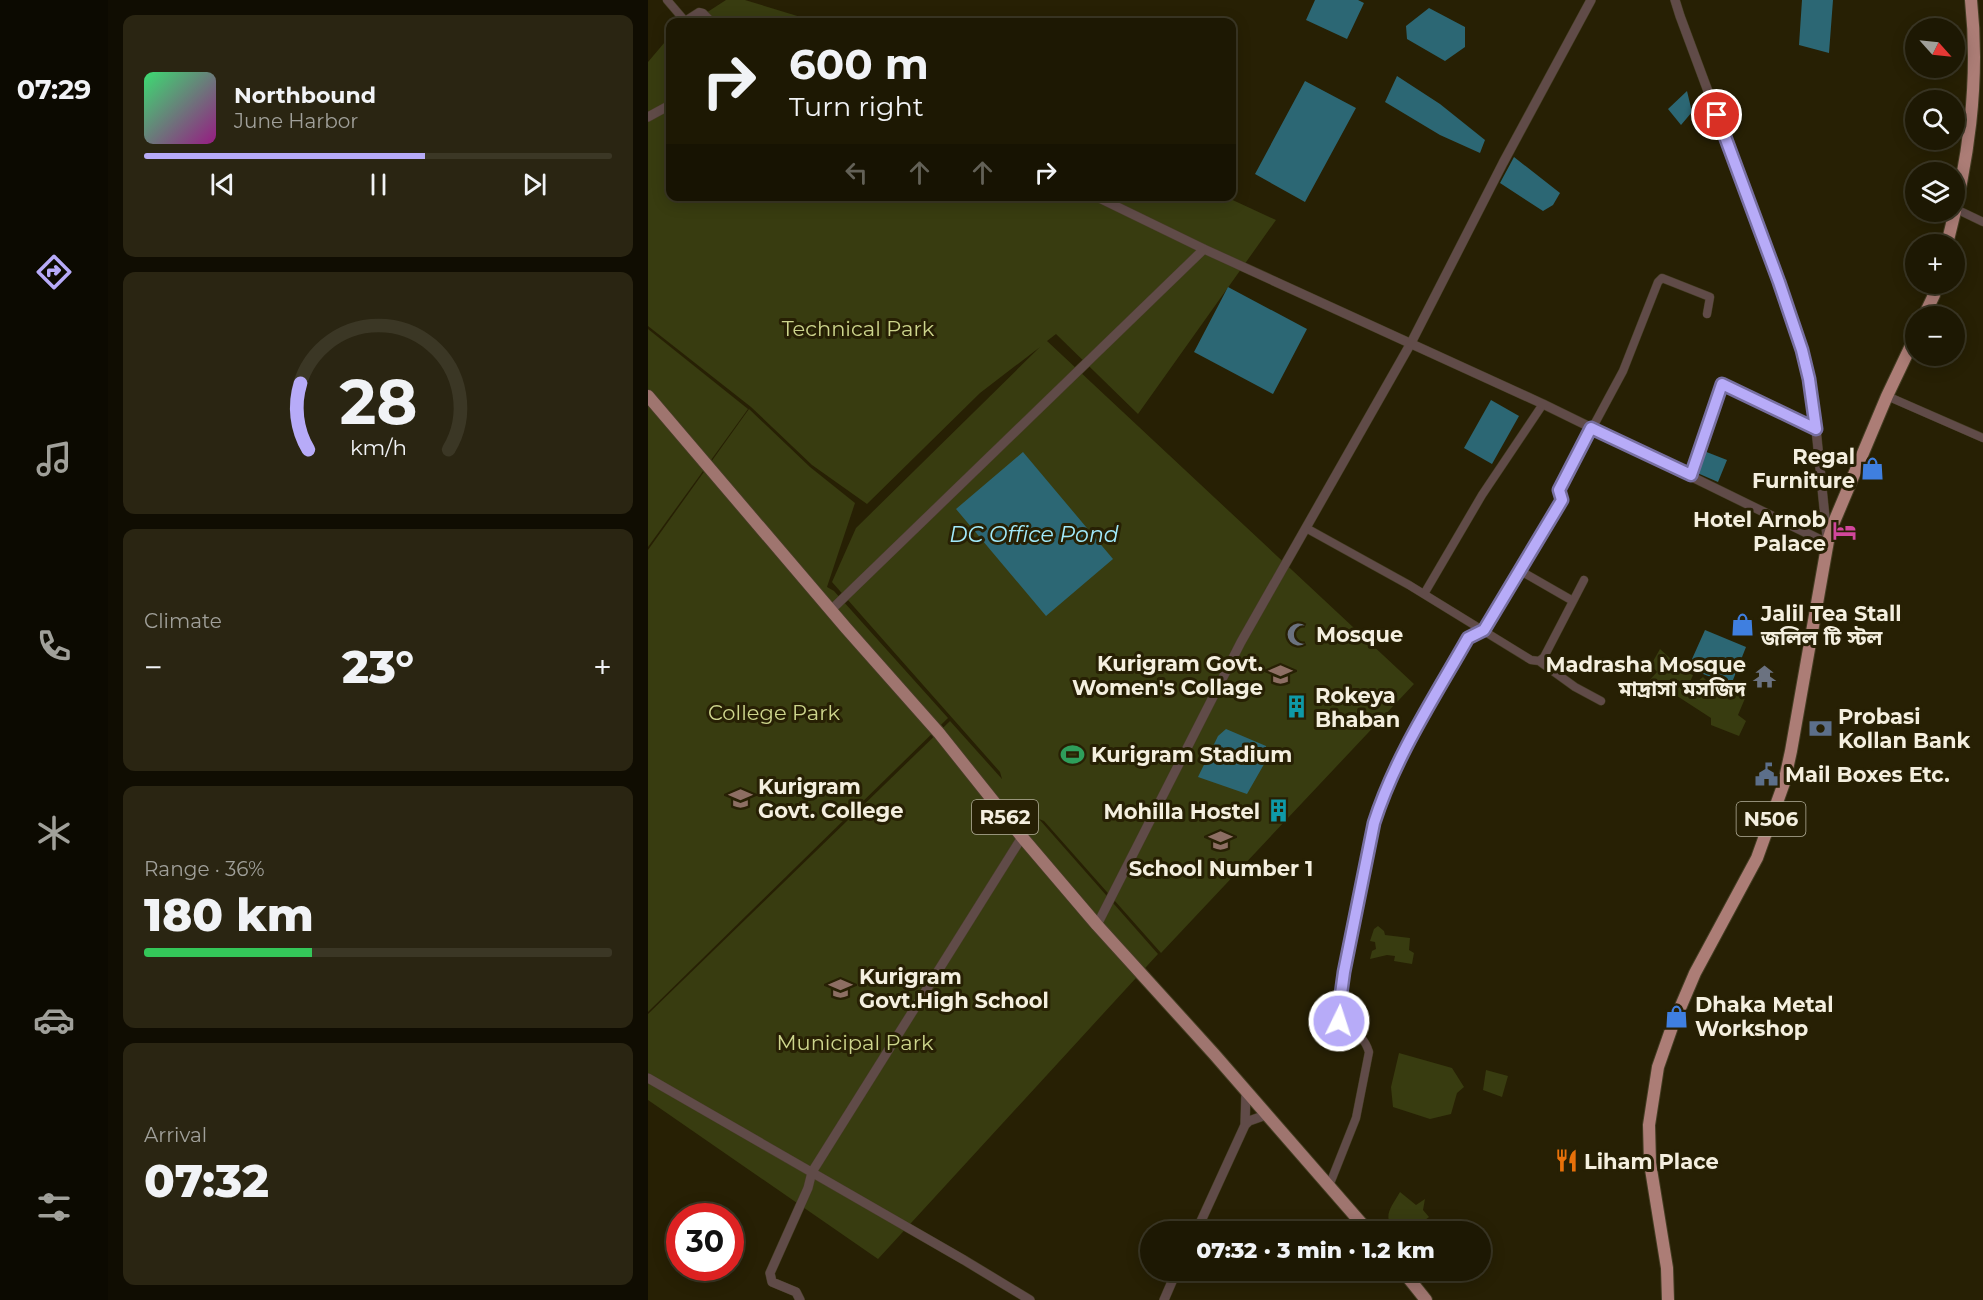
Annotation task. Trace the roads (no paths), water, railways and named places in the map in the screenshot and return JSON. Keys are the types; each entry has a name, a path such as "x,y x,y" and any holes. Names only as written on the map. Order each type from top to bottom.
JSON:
{"highway":[{"path":"1965,164 1973,94 1974,34 1971,0"},
{"name":"N506","path":"1671,1300 1650,1163 1649,1125 1658,1067 1695,974 1757,858 1784,783 1828,542 1834,522 1905,358"}],"main road":[{"name":"R562","path":"648,396 939,733 1022,837 1097,925 1359,1221"},
{"path":"1411,1281 1426,1300"}],"street":[{"path":"667,0 682,18"},
{"path":"1097,925 1235,653 1411,343 1503,163 1591,0"},
{"path":"1675,0 1802,350 1809,379 1816,429 1828,542"},
{"path":"690,18 699,12 708,18"},
{"path":"648,117 666,107"},
{"path":"1105,201 1204,249 1543,404 1828,542"},
{"path":"1965,213 1983,222"},
{"path":"831,610 1204,249"},
{"path":"1329,1186 1356,1118 1369,1053 1366,1043 1339,1021 1338,1016 1344,972 1374,823 1389,784 1415,731 1468,638 1484,630 1562,500 1559,490 1623,371 1658,282 1662,278 1710,297 1707,314"},
{"path":"1691,475 1722,384 1816,429"},
{"path":"1887,396 1983,438"},
{"path":"1424,594 1482,495 1543,404"},
{"path":"1306,528 1424,594 1601,701"},
{"path":"1519,570 1572,604"},
{"path":"1539,662 1544,657 1584,580"},
{"path":"800,1300 796,1293 772,1281 770,1273 812,1172 1022,837"},
{"path":"648,1078 1030,1300"},
{"path":"1245,1125 1246,1092"},
{"path":"1201,1221 1245,1125 1249,1121 1266,1115"},
{"path":"1164,1300 1173,1281"}],"water":[{"path":"1315,0 1358,0 1364,3 1347,39 1306,20"},
{"path":"1802,0 1833,0 1829,53 1799,45"},
{"path":"1429,8 1465,27 1465,47 1445,61 1407,39 1406,26"},
{"path":"1397,76 1440,104 1485,140 1480,153 1440,135 1385,102"},
{"path":"1305,81 1356,108 1305,202 1255,174"},
{"path":"1687,91 1692,112 1681,125 1668,109"},
{"path":"1514,157 1560,193 1553,205 1543,211 1500,183"},
{"path":"1228,287 1307,329 1273,394 1194,352"},
{"path":"1491,400 1519,416 1492,464 1464,448"},
{"path":"1704,451 1727,460 1718,482 1695,472"},
{"name":"DC Office Pond","path":"1023,452 1113,559 1046,616 956,509"},
{"path":"1705,630 1746,647 1731,685 1688,668"},
{"path":"1226,729 1266,746 1267,759 1247,794 1198,777 1218,736"}],"place":[{"name":"Regal Furniture","path":"1873,468"},
{"name":"Hotel Arnob Palace","path":"1844,531"},
{"name":"Jalil Tea Stall জলিল টি স্টল","path":"1743,625"},
{"name":"Mosque","path":"1298,634"},
{"name":"Kurigram Govt. Women's Collage","path":"1281,675"},
{"name":"Madrasha Mosque মাদ্রাসা মসজিদ","path":"1764,676"},
{"name":"Rokeya Bhaban","path":"1297,707"},
{"name":"Probasi Kollan Bank","path":"1820,728"},
{"name":"Kurigram Stadium","path":"1073,754"},
{"name":"Mail Boxes Etc.","path":"1767,774"},
{"name":"Kurigram Govt. College","path":"740,798"},
{"name":"Mohilla Hostel","path":"1278,811"},
{"name":"School Number 1","path":"1221,840"},
{"name":"Kurigram Govt.High School","path":"841,988"},
{"name":"Dhaka Metal Workshop","path":"1677,1016"},
{"name":"Liham Place","path":"1566,1161"}],"park label":[{"name":"Technical Park","path":"858,328"},
{"name":"College Park","path":"774,712"},
{"name":"Municipal Park","path":"855,1042"}]}
